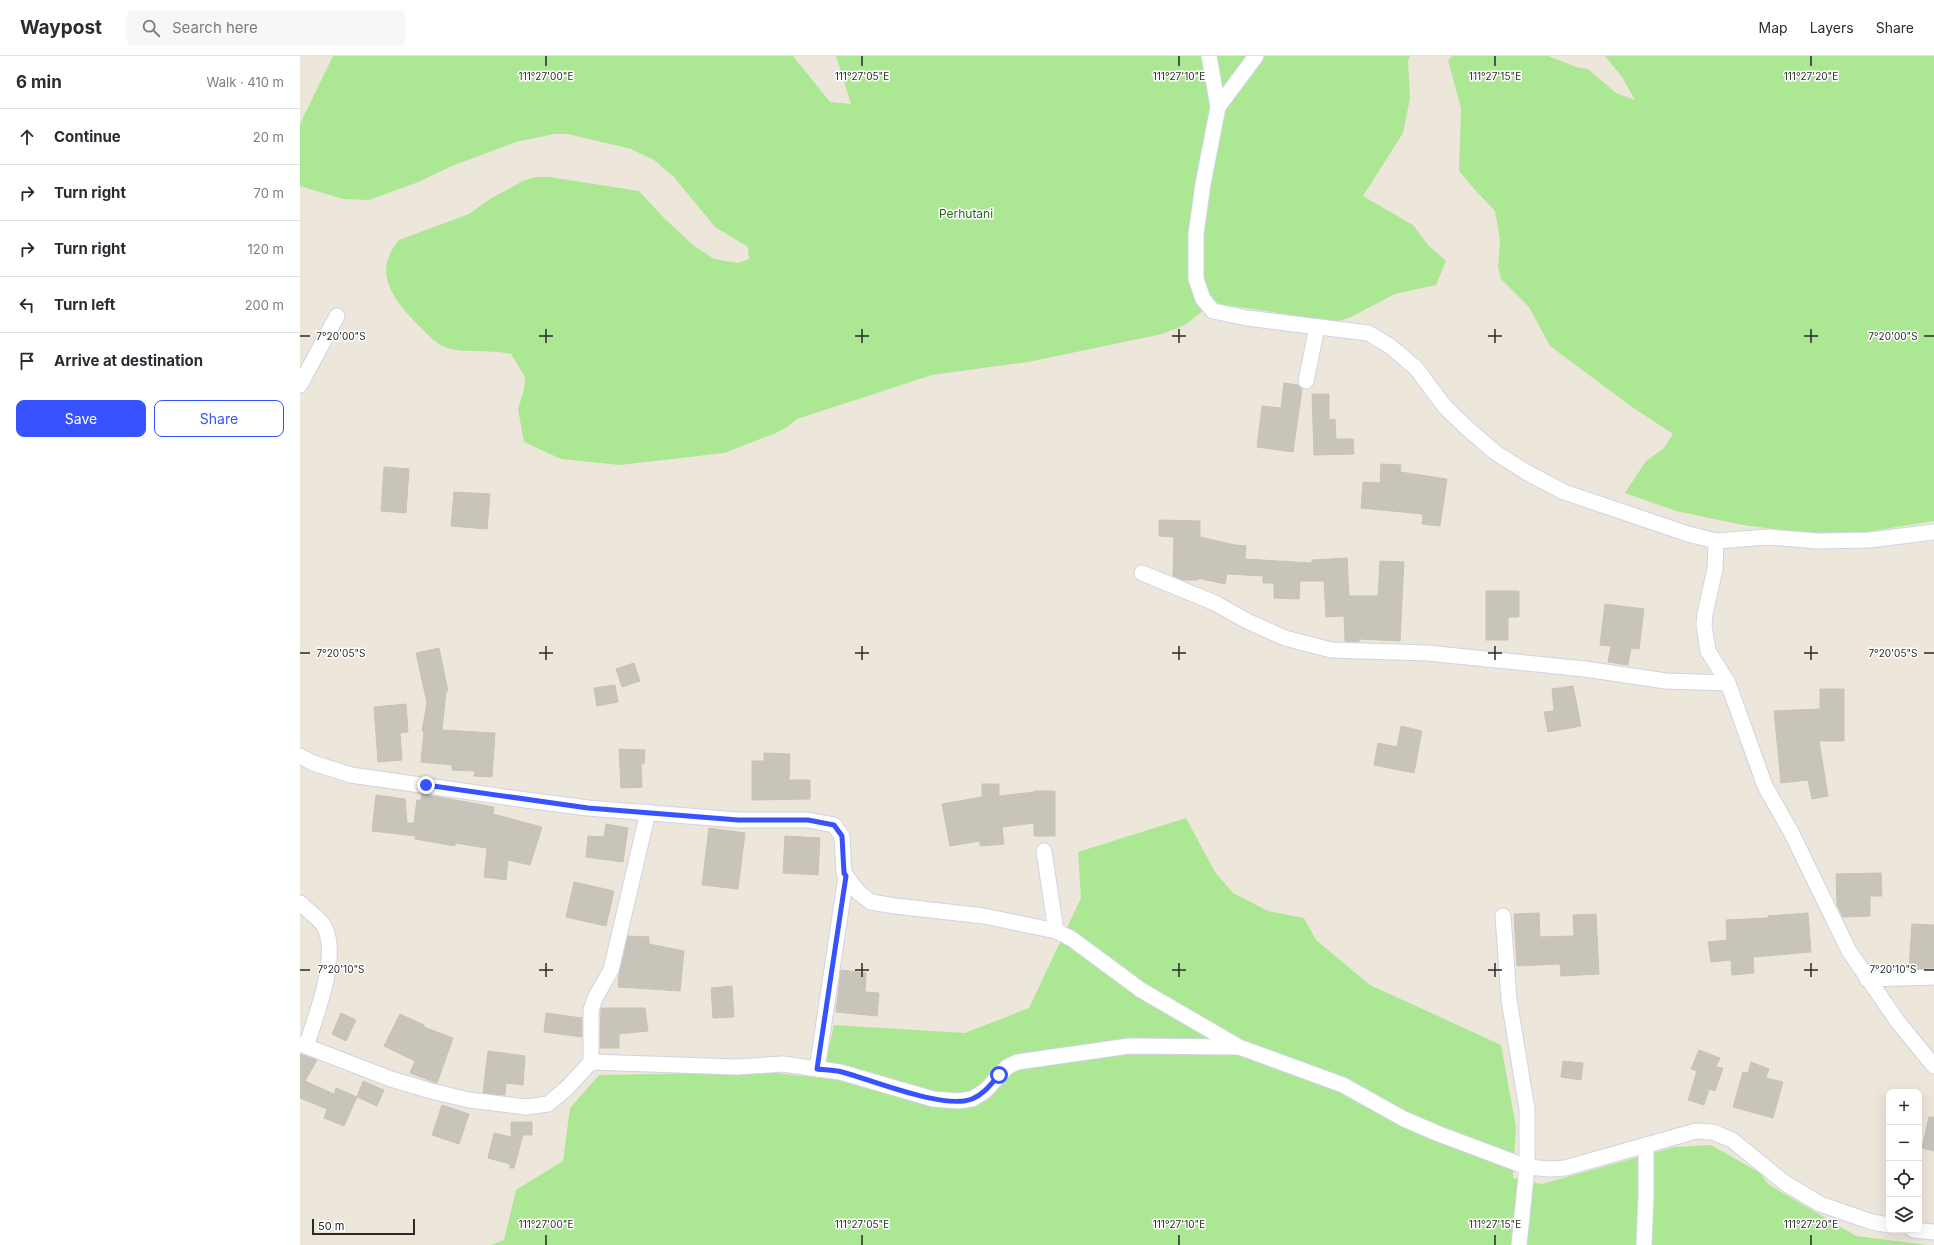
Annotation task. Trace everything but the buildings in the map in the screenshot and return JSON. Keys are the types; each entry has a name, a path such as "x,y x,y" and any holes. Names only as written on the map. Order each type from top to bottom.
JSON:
{"street":[{"path":"1209,56 1218,107 1203,184 1196,234 1196,279 1203,299 1213,311 1247,318 1368,333 1390,346 1416,368 1445,406 1468,429 1496,453 1526,472 1564,492 1662,526 1716,541 1768,537 1817,541 1870,540 1934,532"},
{"path":"1218,107 1256,56"},
{"path":"300,385 337,316"},
{"path":"1306,382 1317,326"},
{"path":"1716,541 1715,569 1706,602 1704,626 1708,651 1728,683 1765,786 1791,832 1849,951 1898,1022 1934,1066"},
{"path":"1142,574 1216,603 1247,621 1285,638 1331,650 1427,653 1586,669 1666,681 1728,683"},
{"path":"300,756 313,763 351,775 526,800 738,820 808,820 834,825 842,836 844,873 858,892 871,902 984,916 1056,931 1072,939 1141,990 1239,1047 1343,1085 1381,1108 1411,1122 1527,1167 1550,1169 1565,1168 1696,1131 1713,1132 1732,1140 1785,1183 1820,1204 1872,1222 1886,1224"},
{"path":"300,903 324,926 330,951 328,970 303,1045 391,1079 431,1091 469,1100 526,1107 548,1104 567,1088 591,1062 591,1010 595,998 611,970 648,812"},
{"path":"1044,851 1056,931"},
{"path":"817,1069 846,876"},
{"path":"1503,916 1509,1000 1526,1095 1527,1167 1519,1245"},
{"path":"1867,979 1934,977"},
{"path":"591,1062 729,1067 783,1064 840,1072 933,1099 958,1101 972,1099 985,1091 1007,1067 1017,1062 1129,1046 1239,1047"},
{"path":"1644,1245 1646,1145"},
{"path":"1922,1231 1934,1232"}],"green space":[{"name":"Perhutani","path":"333,56 793,56 830,102 851,104 836,56 1410,56 1408,61 1410,98 1403,133 1363,196 1413,225 1428,245 1446,261 1436,285 1395,294 1351,317 1336,322 1213,303 1185,325 1162,334 1028,362 932,375 797,419 776,433 724,453 620,465 561,459 524,442 518,409 524,390 525,377 511,354 459,350 445,347 431,338 401,306 389,286 386,275 387,264 391,252 399,240 469,214 490,199 523,181 536,177 549,177 639,191 664,218 693,245 714,259 738,263 749,259 748,247 715,227 673,176 654,160 631,149 568,134 554,134 516,142 452,166 416,183 369,200 343,199 300,186 300,124"},
{"path":"1452,56 1548,56 1576,67 1588,69 1616,93 1635,100 1622,77 1605,56 1934,56 1934,521 1866,532 1814,534 1743,525 1676,511 1625,493 1646,461 1663,449 1673,434 1632,407 1550,346 1529,307 1501,279 1498,267 1500,240 1495,211 1459,171 1461,108 1448,60"},
{"path":"1186,818 1215,872 1233,893 1268,911 1304,918 1316,940 1370,985 1501,1045 1516,1127 1513,1178 1542,1184 1674,1147 1711,1145 1760,1173 1768,1184 1856,1236 1927,1245 491,1245 504,1240 516,1190 563,1161 570,1108 599,1075 766,1072 822,1078 834,1025 965,1033 1029,1008 1081,898 1078,852"}],"route":[{"path":"426,785 588,808 738,820 808,820 834,825 842,836 844,873 846,876 817,1069 840,1072 933,1099 958,1101 972,1099 985,1091 999,1075"}]}
